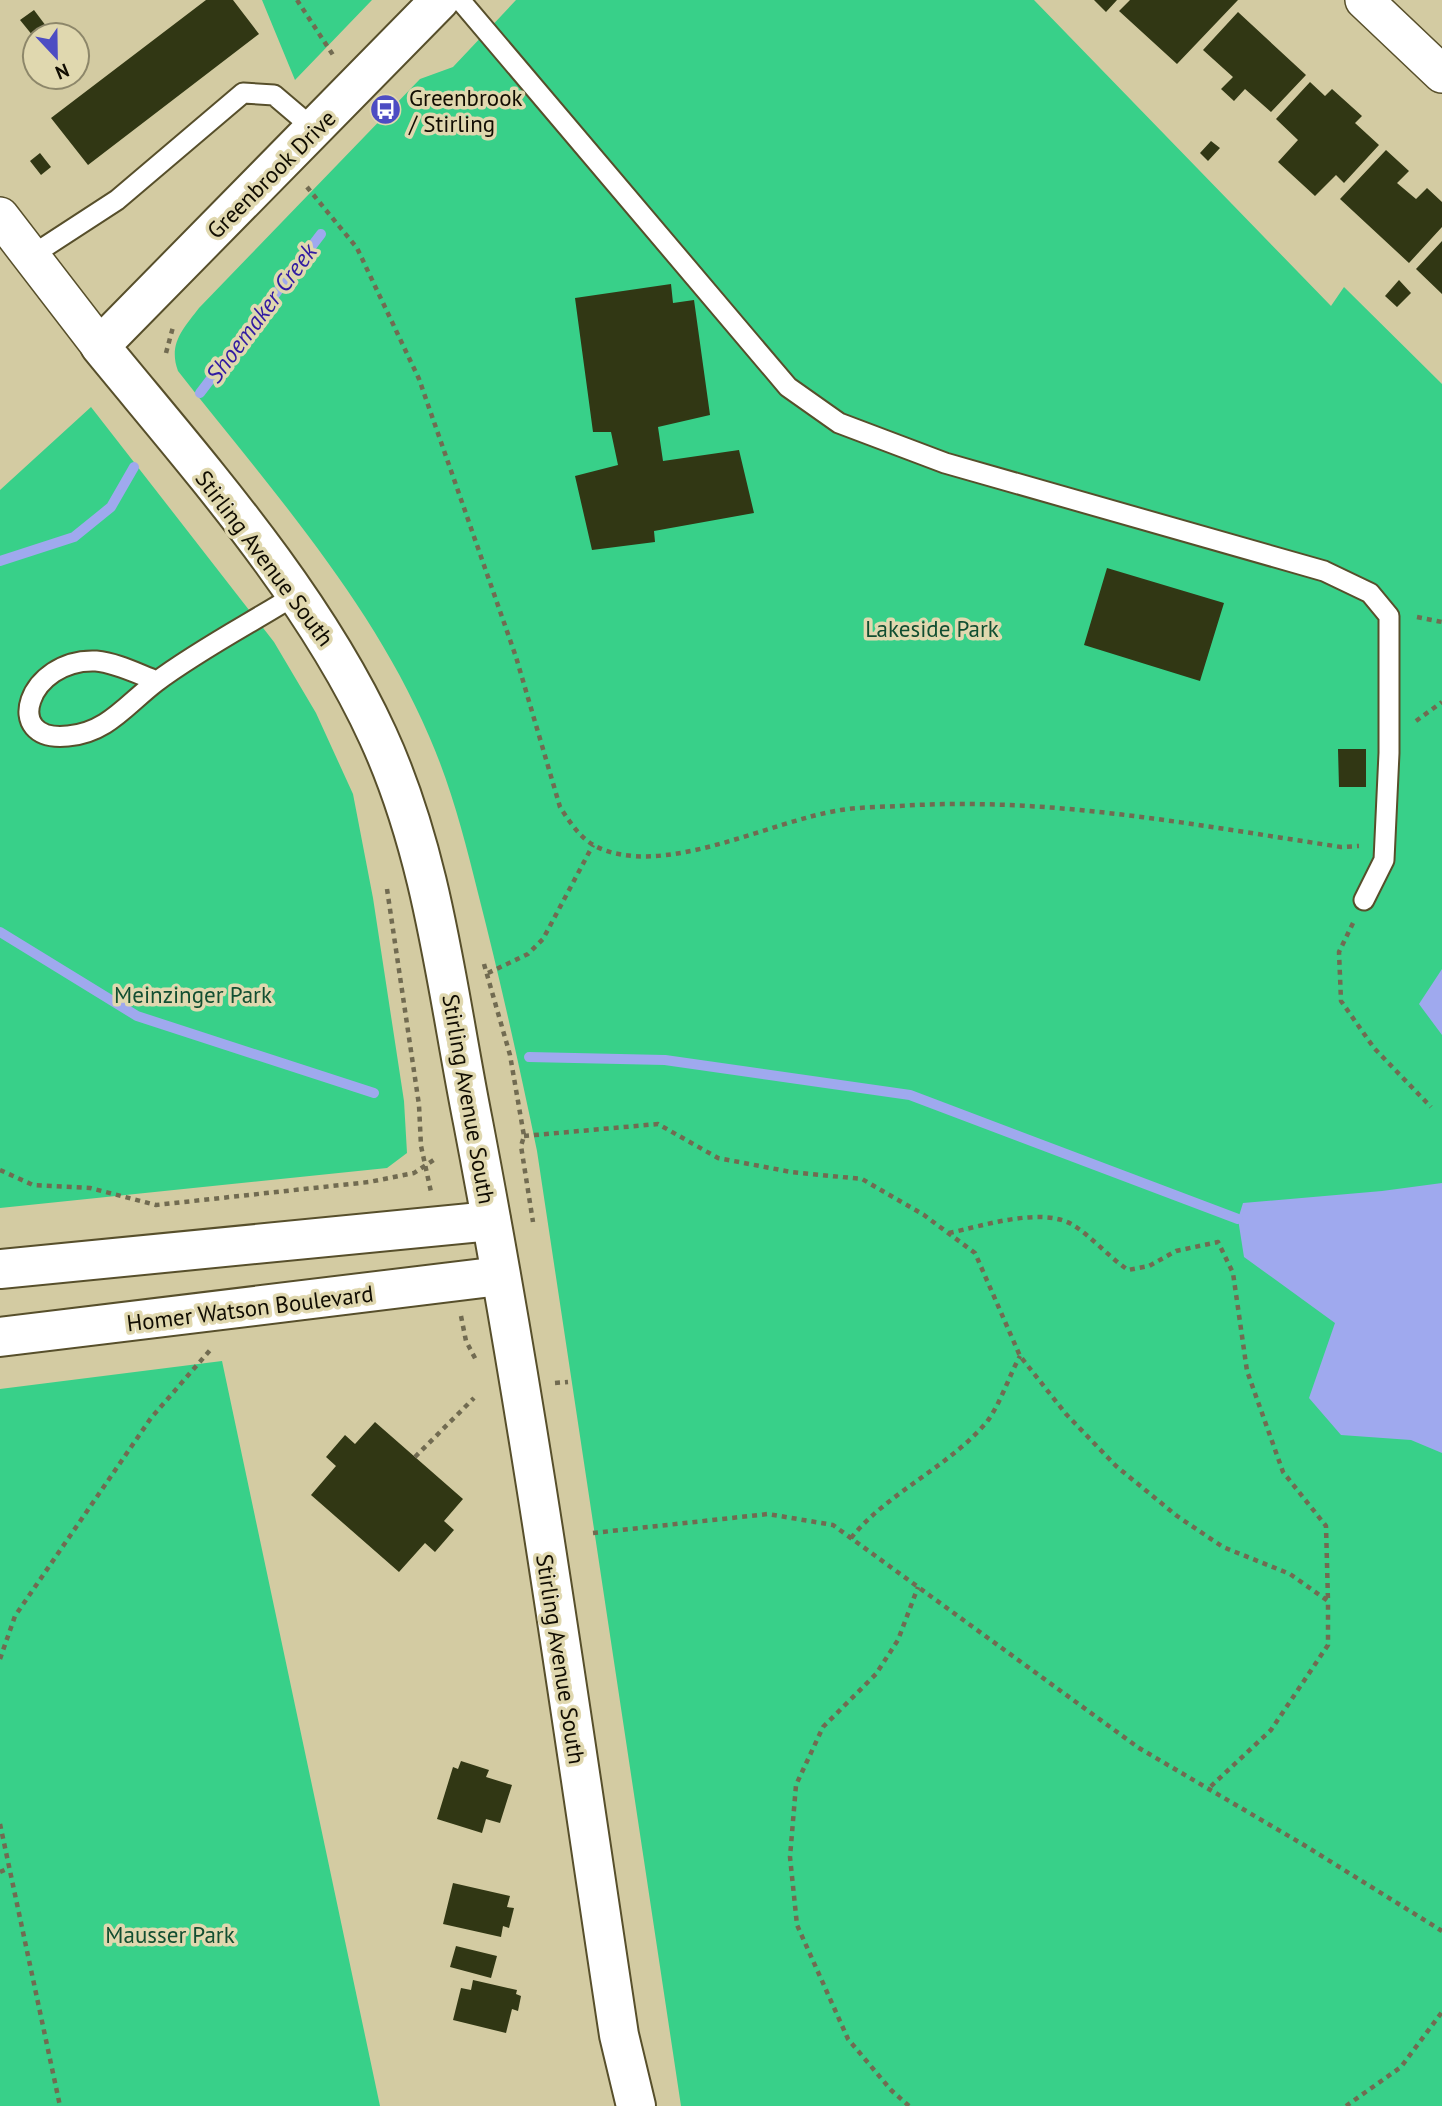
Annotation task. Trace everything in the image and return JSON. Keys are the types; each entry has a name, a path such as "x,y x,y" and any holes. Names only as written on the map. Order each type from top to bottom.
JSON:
{"street":[{"name":"Greenbrook Drive","path":"100,346 440,0"},
{"path":"1364,0 1442,74"},
{"name":"Stirling Avenue South","path":"0,216 297,594 346,669 405,801 443,951 491,1221 619,2035 636,2106"},
{"path":"0,1269 491,1221"},
{"name":"Homer Watson Boulevard","path":"0,1337 453,1284 500,1276"}],"lane":[{"path":"460,0 788,387 839,423 944,463 1324,571 1370,593 1388,616 1386,831 1384,860 1364,900"},
{"path":"31,256 117,200 243,93 274,95 314,129"},
{"path":"157,681 96,661 77,663 40,678 24,697 20,716 27,727 40,734 77,735 114,720 157,681 297,594"}],"path":[{"path":"297,0 330,51 358,85"},
{"path":"281,163 306,186 357,248 419,379 516,657 560,807 572,825 593,845 614,853 642,857 676,856 844,809 955,802 1093,811 1341,847 1372,842 1386,831"},
{"path":"593,845 543,939 528,954 488,973 510,1055 524,1136 658,1124 718,1158 791,1172 862,1179 924,1214 975,1253 1020,1356 1066,1414 1116,1466 1177,1516 1223,1547 1290,1574 1328,1601"},
{"path":"386,880 425,1165 440,1227"},
{"path":"1364,900 1339,952 1341,1001 1374,1048 1431,1107"},
{"path":"0,1170 33,1185 90,1188 156,1205 369,1182 414,1173 435,1159"},
{"path":"949,1233 1018,1218 1051,1218 1072,1225 1128,1270 1149,1266 1177,1251 1218,1242 1233,1273 1247,1371 1283,1472 1326,1526 1328,1645 1271,1730 1208,1789"},
{"path":"453,1284 466,1340 477,1363"},
{"path":"0,1659 15,1616 151,1418 246,1309"},
{"path":"851,1538 870,1515 914,1486 987,1422 1020,1356"},
{"path":"415,1457 474,1398"},
{"path":"593,1534 768,1514 833,1525 1139,1748 1442,1931"},
{"path":"909,2106 891,2090 848,2039 797,1925 790,1857 796,1785 822,1727 876,1674 898,1640 918,1587"},
{"path":"0,1824 60,2106"},
{"path":"0,1872 9,1868"},
{"path":"1346,2106 1401,2067 1442,2012"}],"green space":[{"path":"262,0 372,0 295,80"},
{"name":"Lakeside Park","path":"516,0 1034,0 1331,306 1344,287 1442,384 1442,2106 681,2106 537,1151 494,957 457,813 429,736 378,638 316,546 178,371 175,361 179,337 199,308 420,79 453,67"},
{"name":"Meinzinger Park","path":"91,407 274,642 316,713 353,794 373,898 404,1101 407,1153 387,1168 0,1208 0,490"},
{"name":"Mausser Park","path":"222,1361 380,2106 0,2106 0,1389"}],"water":[{"path":"1442,969 1442,1035 1419,1004"},
{"path":"1442,1183 1442,1453 1411,1440 1341,1435 1309,1398 1335,1323 1244,1257 1238,1219 1243,1203"}],"building":[{"path":"206,0 233,0 259,34 88,165 51,118 86,91 91,91 91,88"},
{"path":"1094,0 1117,0 1106,12"},
{"path":"1130,0 1238,0 1177,64 1119,11"},
{"path":"34,10 42,21 21,21"},
{"path":"1238,12 1306,75 1271,112 1245,89 1234,101 1221,89 1233,77 1203,50"},
{"path":"1310,82 1325,96 1332,89 1362,116 1355,123 1379,145 1344,183 1336,175 1315,196 1278,162 1298,140 1276,119"},
{"path":"1211,141 1220,148 1208,161 1200,153"},
{"path":"1386,150 1409,171 1397,183 1416,199 1427,188 1442,202 1442,227 1409,263 1340,199"},
{"path":"40,153 51,167 41,175 30,161"},
{"path":"1442,241 1442,294 1416,269"},
{"path":"1399,280 1411,293 1397,307 1385,296"},
{"path":"671,284 673,303 694,300 710,415 658,427 663,461 739,450 754,513 654,531 655,542 592,550 575,476 618,465 611,432 593,432 575,298"},
{"path":"1107,568 1224,603 1200,681 1084,645"},
{"path":"1338,749 1366,749 1366,787 1339,787"},
{"path":"375,1422 463,1499 444,1521 454,1530 435,1552 425,1543 399,1572 311,1495 336,1466 326,1457 345,1435 355,1444"},
{"path":"461,1761 489,1770 486,1777 512,1785 500,1823 486,1819 482,1833 437,1819 453,1767 458,1769"},
{"path":"453,1883 510,1896 507,1907 514,1908 509,1928 503,1926 501,1937 443,1924"},
{"path":"456,1946 497,1956 491,1978 450,1967"},
{"path":"473,1980 517,1990 516,1994 521,1996 518,2011 512,2009 506,2033 453,2020 461,1988 471,1990"}],"waterway":[{"name":"Shoemaker Creek","path":"200,393 321,234"},
{"name":"Shoemaker Creek","path":"0,561 74,537 111,507 134,467"},
{"path":"0,932 137,1016 374,1093"},
{"path":"529,1057 665,1060 910,1095 1238,1219"}],"place":[{"name":"Greenbrook / Stirling","path":"386,110"}]}
